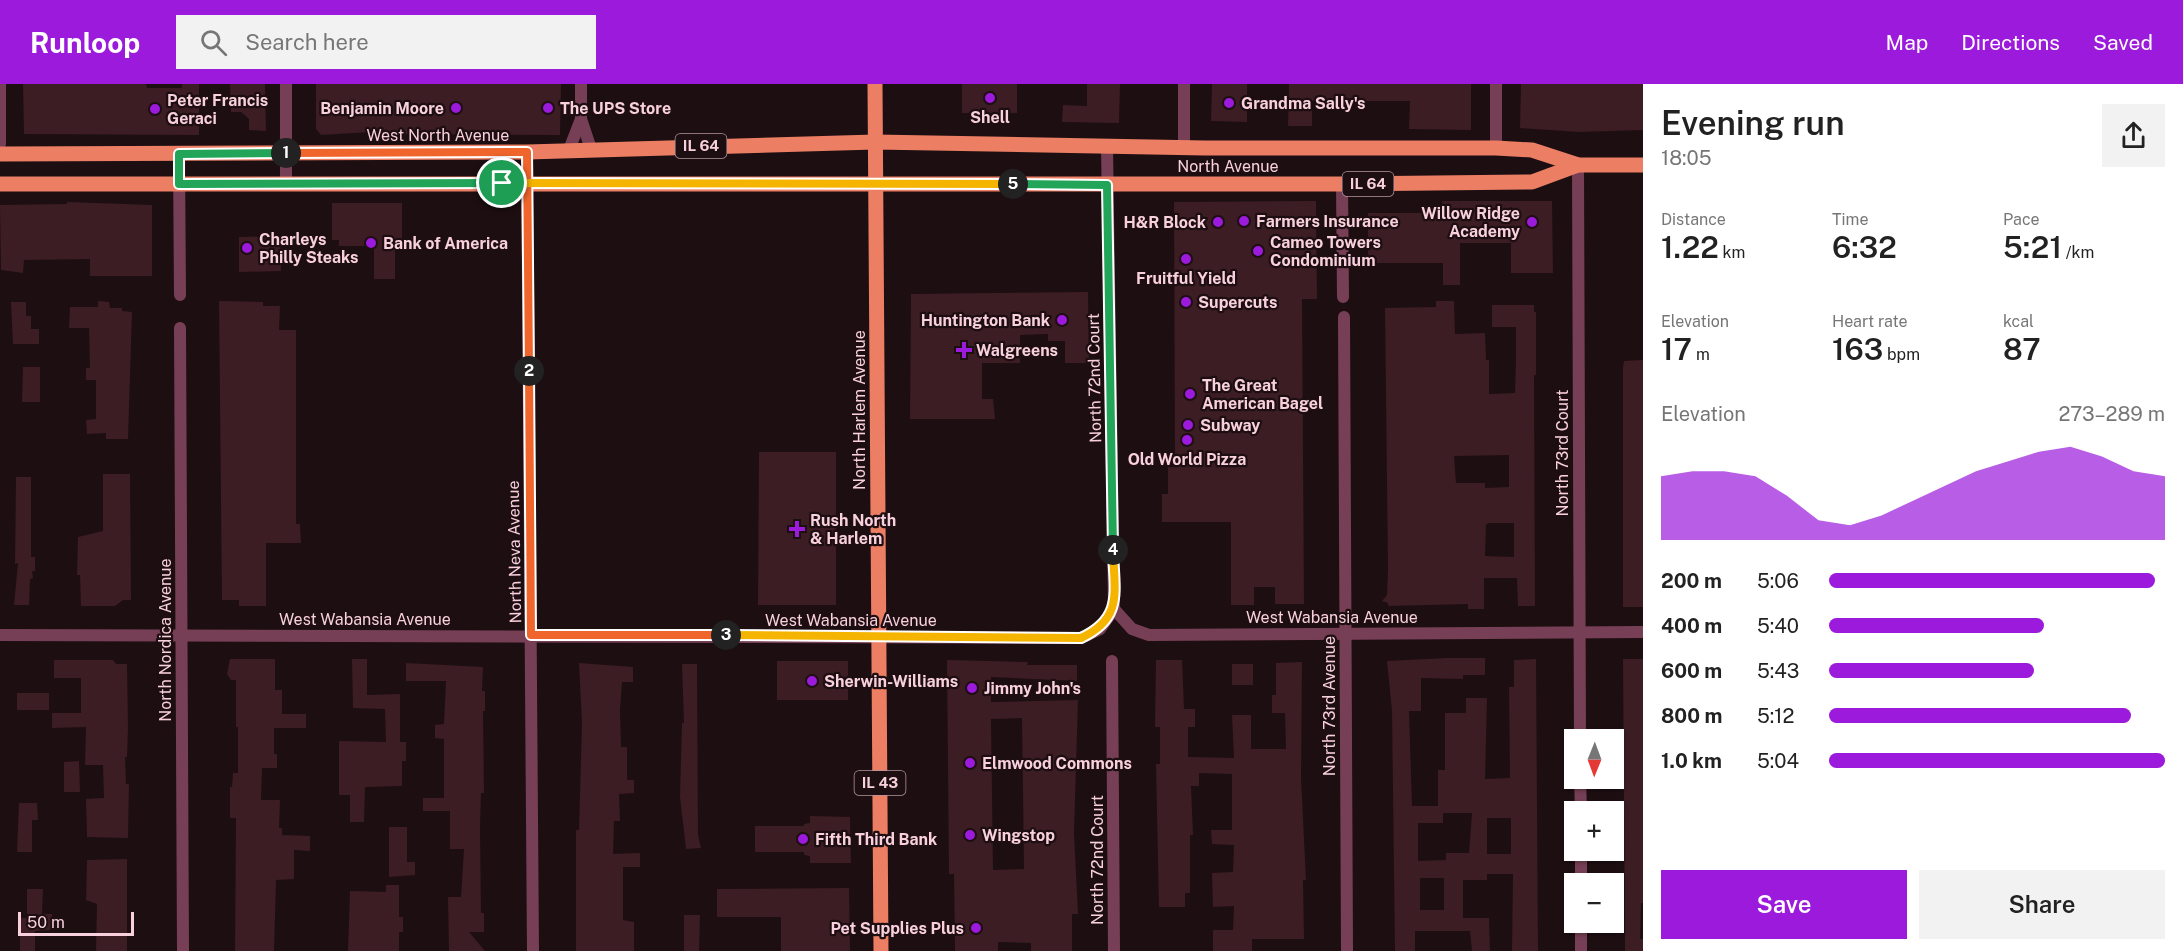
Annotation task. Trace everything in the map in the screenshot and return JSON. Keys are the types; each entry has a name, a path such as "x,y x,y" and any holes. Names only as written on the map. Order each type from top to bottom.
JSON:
{"main road":[{"name":"North Harlem Avenue","path":"875,84 881,951"},
{"name":"West North Avenue","path":"0,154 527,152 875,142"},
{"name":"North Avenue","path":"875,142 1184,148 1496,148 1532,150 1578,165 1643,165"},
{"name":"North Avenue","path":"876,183 1107,185 1532,182 1578,165"},
{"name":"IL 64","path":"0,184 876,183"}],"street":[{"path":"0,84 0,144"},
{"path":"286,84 286,184"},
{"path":"581,84 581,119 591,149"},
{"path":"1184,84 1184,148"},
{"path":"1496,84 1496,148"},
{"path":"569,150 581,119"},
{"name":"North 72nd Court","path":"1107,146 1114,609"},
{"name":"North Neva Avenue","path":"527,152 533,951"},
{"path":"179,154 180,295"},
{"name":"North 73rd Court","path":"1578,165 1580,729"},
{"path":"1342,184 1343,297"},
{"name":"North 73rd Avenue","path":"1344,317 1347,951"},
{"name":"North Nordica Avenue","path":"180,328 183,951"},
{"name":"West Wabansia Avenue","path":"0,635 1081,638 1100,629 1114,609 1132,629 1149,635 1643,632"},
{"name":"North 72nd Court","path":"1112,661 1114,951"},
{"path":"1581,933 1581,951"}],"building":[{"path":"23,84 146,84 147,88 182,88 182,84 199,84 199,135 24,134"},
{"path":"230,84 265,84 266,131 249,130 249,119 241,112 231,112"},
{"path":"316,84 561,84 560,135 387,134 387,131 321,135 316,129"},
{"name":"Shell","path":"962,84 1017,84 1017,113 962,113"},
{"path":"1087,84 1120,84 1119,123 1062,122 1063,105 1087,106"},
{"name":"Grandma Sally's","path":"1212,84 1247,84 1247,122 1211,121"},
{"path":"1289,84 1471,84 1471,130 1409,129 1410,101 1312,101 1312,126 1288,126"},
{"path":"1521,84 1643,84 1643,130 1579,132 1520,128"},
{"path":"1316,201 1317,299 1302,299 1304,604 1275,604 1275,587 1254,587 1254,605 1231,605 1231,522 1162,522 1162,494 1168,494 1168,467 1175,467 1174,202"},
{"path":"1442,201 1552,201 1553,273 1511,273 1511,243 1460,243 1460,285 1443,285 1443,263 1368,263 1368,213 1442,213"},
{"path":"67,202 152,205 152,276 90,276 90,259 24,260 23,273 1,270 0,205 67,204"},
{"name":"Bank of America","path":"332,203 402,203 402,248 395,248 395,279 374,279 374,246 339,246 339,240 332,240"},
{"path":"280,236 281,271 239,272 239,237"},
{"path":"1088,292 1089,363 1065,363 1065,341 1048,341 1048,334 1020,335 1020,363 982,363 982,399 993,399 995,419 910,419 911,294"},
{"path":"98,301 109,302 110,308 122,308 122,311 132,312 128,439 106,439 106,433 87,434 86,420 96,419 96,380 86,380 86,368 90,368 89,328 69,328 70,307 98,307"},
{"path":"219,301 263,302 263,306 280,306 279,330 296,330 296,524 300,524 301,543 266,543 266,606 239,606 239,600 222,600"},
{"path":"1436,301 1454,301 1455,334 1485,333 1486,360 1489,360 1489,394 1515,393 1516,327 1492,327 1492,305 1534,305 1534,312 1536,312 1535,606 1518,606 1517,578 1484,578 1484,609 1468,609 1468,604 1388,606 1388,603 1382,601 1387,595 1388,569 1385,308 1436,307","holes":["1509,455 1509,487 1485,488 1485,483 1456,483 1454,456","1488,523 1514,523 1514,557 1485,556 1486,525"]},
{"path":"11,302 26,302 26,316 31,316 31,329 39,329 39,344 13,344"},
{"path":"1643,360 1643,607 1623,607 1623,368 1624,361"},
{"path":"23,367 40,367 40,402 22,402"},
{"name":"Rush North & Harlem","path":"759,452 836,452 836,605 758,605"},
{"path":"103,474 130,474 131,600 123,600 115,606 81,606 80,575 77,575 78,537 103,531"},
{"path":"16,477 31,477 31,557 35,557 35,571 32,571 33,578 30,579 29,605 14,605 18,563 15,564"},
{"path":"1485,658 1485,675 1463,675 1463,679 1421,678 1421,711 1409,711 1412,806 1438,806 1438,770 1445,770 1445,713 1466,713 1466,698 1487,698 1485,779 1510,778 1509,687 1514,687 1514,660 1536,659 1538,951 1512,951 1513,874 1487,874 1487,880 1463,880 1463,918 1489,918 1490,951 1472,951 1470,931 1415,931 1415,951 1395,951 1392,711 1387,661","holes":["1443,813 1472,813 1469,853 1446,853 1446,860 1418,861 1418,823 1443,823","1487,818 1511,818 1511,854 1487,854","1420,878 1444,878 1444,910 1420,910"]},
{"path":"230,659 275,659 275,690 282,690 282,714 306,714 306,728 274,728 274,754 277,754 277,768 262,768 261,800 280,800 279,828 282,828 282,835 310,836 310,851 294,850 294,879 276,880 274,951 235,951 236,818 230,818 230,787 232,787 233,773 238,773 238,727 236,727 236,680 231,680 227,674"},
{"path":"352,659 367,659 367,695 400,694 400,742 406,742 406,761 402,761 402,786 365,787 364,822 350,822 350,795 339,795 339,741 386,742 385,709 353,708"},
{"path":"1623,659 1643,659 1643,903 1641,903 1640,939 1643,939 1643,951 1625,951"},
{"path":"54,660 113,660 116,664 127,664 128,728 127,757 125,757 126,784 129,784 128,838 87,837 86,799 104,798 103,765 85,765 86,727 52,728 52,713 81,713 81,678 54,678"},
{"path":"947,660 1028,662 1027,665 1077,665 1077,681 991,677 991,702 1078,700 1074,833 1078,914 1072,914 1072,951 1031,951 1031,943 998,942 998,951 955,951 954,874 949,874","holes":["1022,718 1024,869 993,870 991,719"]},
{"path":"1156,660 1182,660 1184,709 1195,709 1195,727 1188,727 1188,757 1234,758 1232,715 1251,715 1251,749 1286,749 1285,713 1272,713 1272,695 1276,695 1276,663 1302,662 1301,778 1306,880 1303,880 1304,939 1252,939 1252,951 1213,951 1213,930 1233,930 1234,906 1213,907 1212,873 1233,872 1234,845 1212,844 1211,830 1232,830 1232,774 1199,773 1199,786 1191,786 1193,835 1190,835 1190,893 1185,893 1185,907 1159,907 1156,764 1160,764 1160,727 1155,727"},
{"name":"Sherwin-Williams","path":"777,661 848,661 848,700 777,700"},
{"path":"406,663 483,667 482,691 485,691 485,711 483,711 484,793 481,793 480,827 481,913 484,913 484,932 469,932 485,951 449,951 448,897 461,897 464,849 450,849 450,811 423,811 423,798 444,798 444,739 435,738 435,725 444,724 446,681 406,681"},
{"path":"579,663 633,667 633,682 622,682 620,710 621,747 627,747 627,780 634,780 634,793 619,794 620,821 614,821 613,854 640,853 640,867 623,867 623,920 634,922 634,951 576,951 576,830 579,830 582,723"},
{"path":"682,664 697,664 698,835 701,848 686,849 680,797 682,723 684,723"},
{"path":"1232,664 1253,664 1253,685 1232,685"},
{"path":"17,693 49,693 49,710 17,710"},
{"path":"79,761 80,792 64,792 64,762"},
{"path":"19,803 37,803 38,820 32,820 32,852 17,852"},
{"name":"Fifth Third Bank","path":"810,816 850,817 851,863 810,863 810,856 804,855 804,852 755,852 755,826 804,826 810,823"},
{"path":"389,827 407,827 407,862 415,862 415,875 389,877"},
{"path":"127,859 127,951 96,951 97,904 86,900 87,860"},
{"path":"386,885 399,885 399,917 403,917 403,932 399,932 399,951 348,951 350,891 386,892"},
{"path":"849,888 850,951 781,951 781,917 717,917 717,889"},
{"path":"27,889 43,889 42,914 52,914 52,930 35,931 35,951 20,951 20,918 27,918"},
{"path":"684,915 700,915 699,951 684,951"}],"place":[{"name":"Shell","path":"990,98"},
{"name":"Grandma Sally's","path":"1229,103"},
{"name":"Benjamin Moore","path":"456,108"},
{"name":"The UPS Store","path":"548,108"},
{"name":"Peter Francis Geraci","path":"155,109"},
{"name":"Farmers Insurance","path":"1244,221"},
{"name":"H&R Block","path":"1218,222"},
{"name":"Willow Ridge Academy","path":"1532,222"},
{"name":"Bank of America","path":"371,243"},
{"name":"Charleys Philly Steaks","path":"247,248"},
{"name":"Cameo Towers Condominium","path":"1258,251"},
{"name":"Fruitful Yield","path":"1186,259"},
{"name":"Supercuts","path":"1186,302"},
{"name":"Huntington Bank","path":"1062,320"},
{"name":"Walgreens","path":"964,350"},
{"name":"The Great American Bagel","path":"1190,394"},
{"name":"Subway","path":"1188,425"},
{"name":"Old World Pizza","path":"1187,440"},
{"name":"Rush North & Harlem","path":"797,529"},
{"name":"Sherwin-Williams","path":"812,681"},
{"name":"Jimmy John's","path":"972,688"},
{"name":"Elmwood Commons","path":"970,763"},
{"name":"Wingstop","path":"970,835"},
{"name":"Fifth Third Bank","path":"803,839"},
{"name":"Pet Supplies Plus","path":"976,928"}],"route":[{"path":"502,183 179,184 179,154 527,152 527,183 527,201 531,635 1081,638 1100,629 1114,609 1107,185 876,183 829,183 768,183 706,183 617,183 527,183 502,183"}]}
